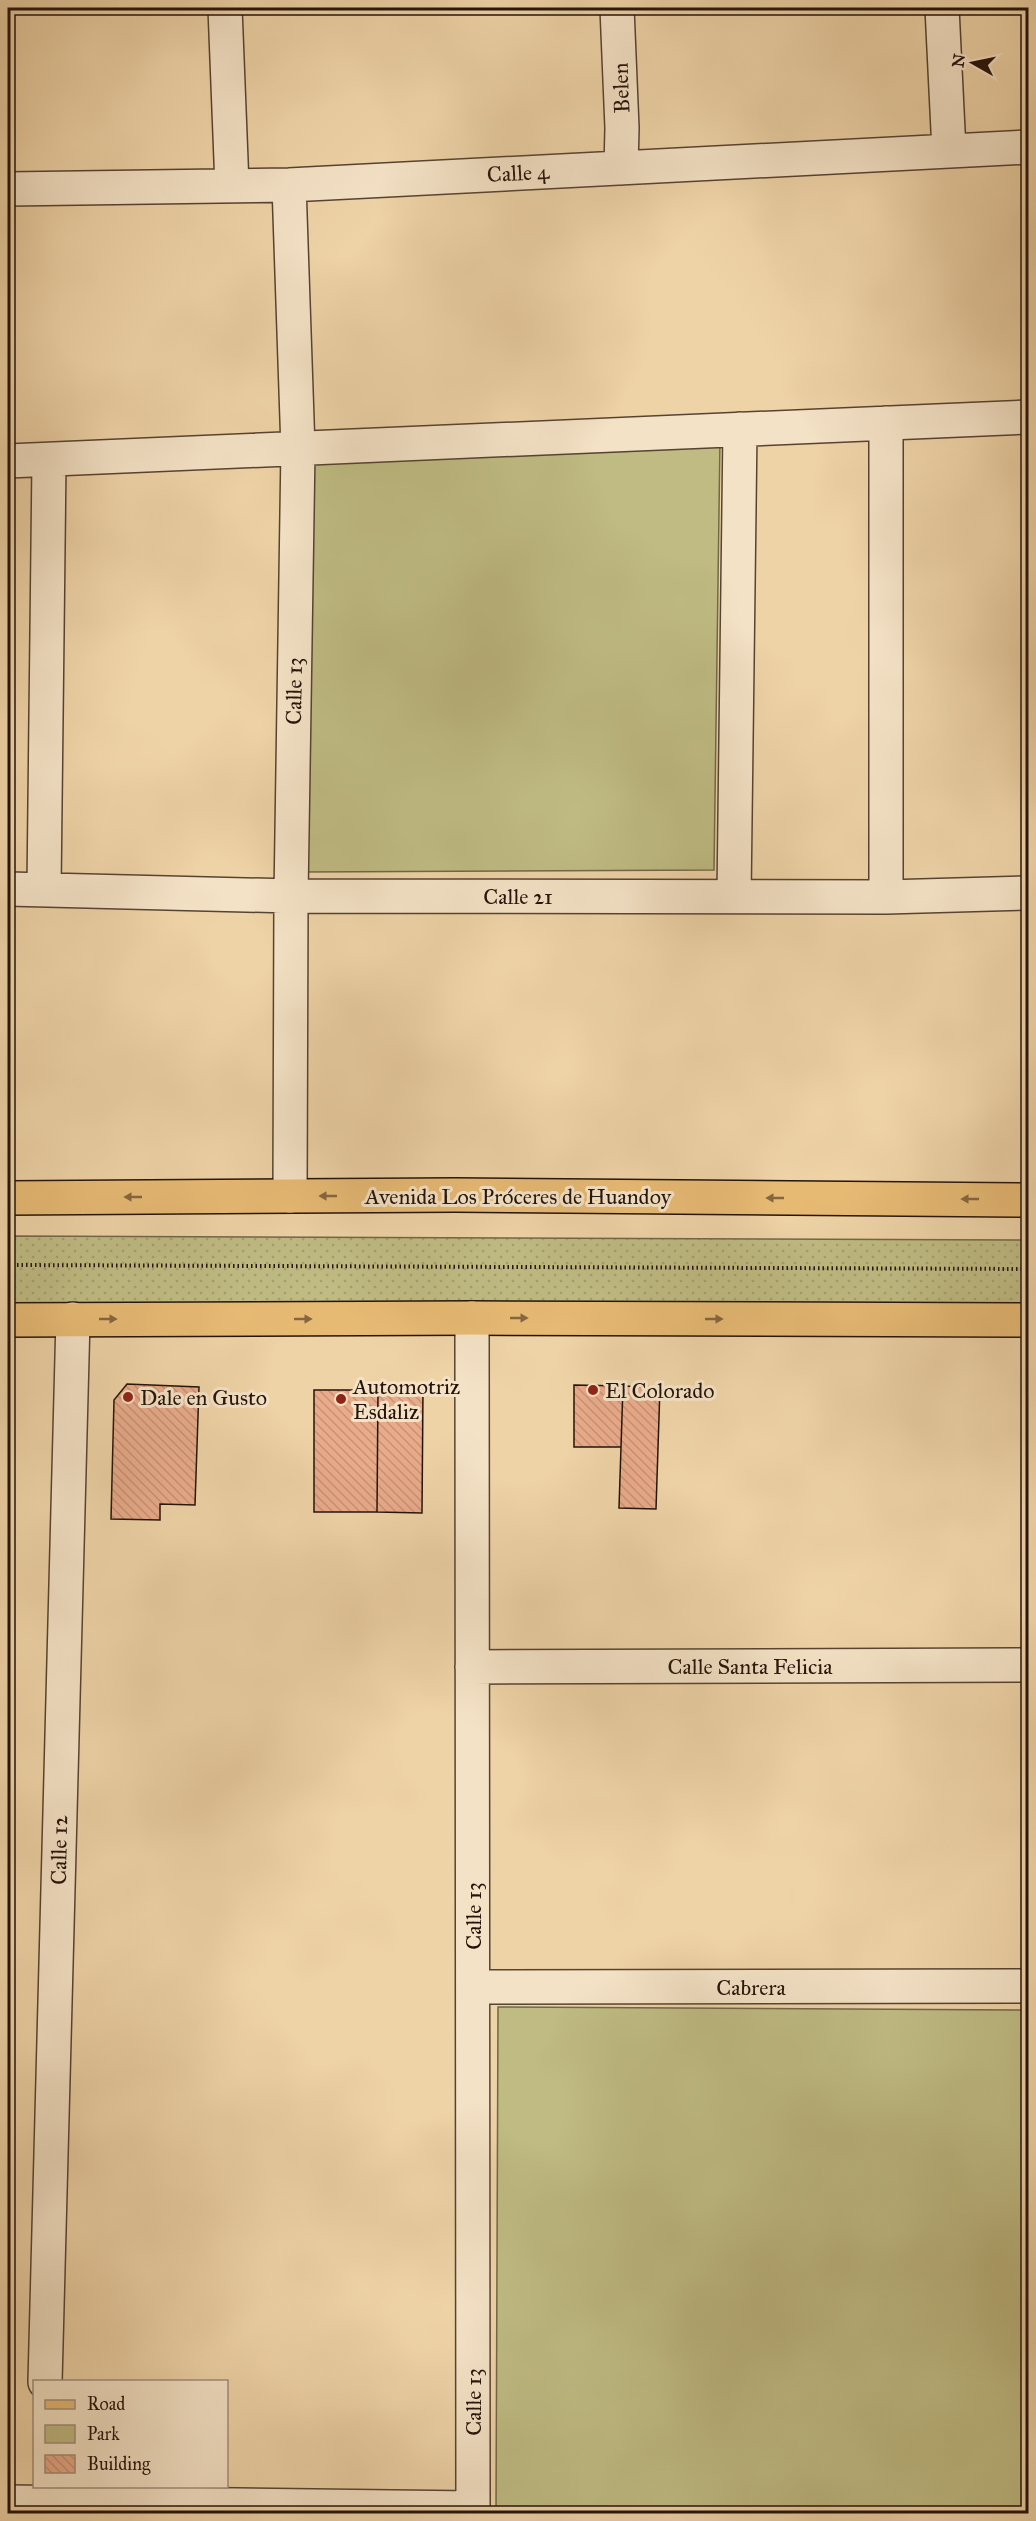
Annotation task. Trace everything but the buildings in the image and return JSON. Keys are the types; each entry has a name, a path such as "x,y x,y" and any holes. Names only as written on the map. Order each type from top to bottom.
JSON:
{"main road":[{"name":"Avenida Los Próceres de Huandoy","path":"8,1198 455,1195 1029,1200"},
{"path":"8,1320 472,1318 1029,1320"}],"street":[{"path":"225,8 232,186"},
{"name":"Belen","path":"617,8 622,128 621,168"},
{"path":"942,8 949,151"},
{"name":"Calle 4","path":"8,189 290,185 1029,147"},
{"name":"Calle 13","path":"290,185 298,449 291,896 290,1196"},
{"path":"8,460 1029,417"},
{"path":"886,423 886,897"},
{"path":"734,896 740,429"},
{"path":"44,889 49,460"},
{"name":"Calle 21","path":"8,890 291,896 886,897 1029,893"},
{"name":"Calle 13","path":"472,1318 473,2511"},
{"name":"Calle 12","path":"45,2380 73,1320"},
{"name":"Calle Santa Felicia","path":"472,1667 1029,1665"},
{"name":"Cabrera","path":"473,1987 1029,1986"},
{"path":"8,2502 473,2511"}],"path":[{"path":"8,1265 1029,1269"}],"green space":[{"path":"720,441 714,870 302,872 309,463"},
{"path":"8,1236 1028,1240 1028,1307 8,1304"},
{"path":"498,2007 1028,2010 1028,2513 496,2513"}],"place":[{"name":"El Colorado","path":"593,1390"},
{"name":"Dale en Gusto","path":"128,1397"},
{"name":"Automotriz Esdaliz","path":"341,1399"}]}
